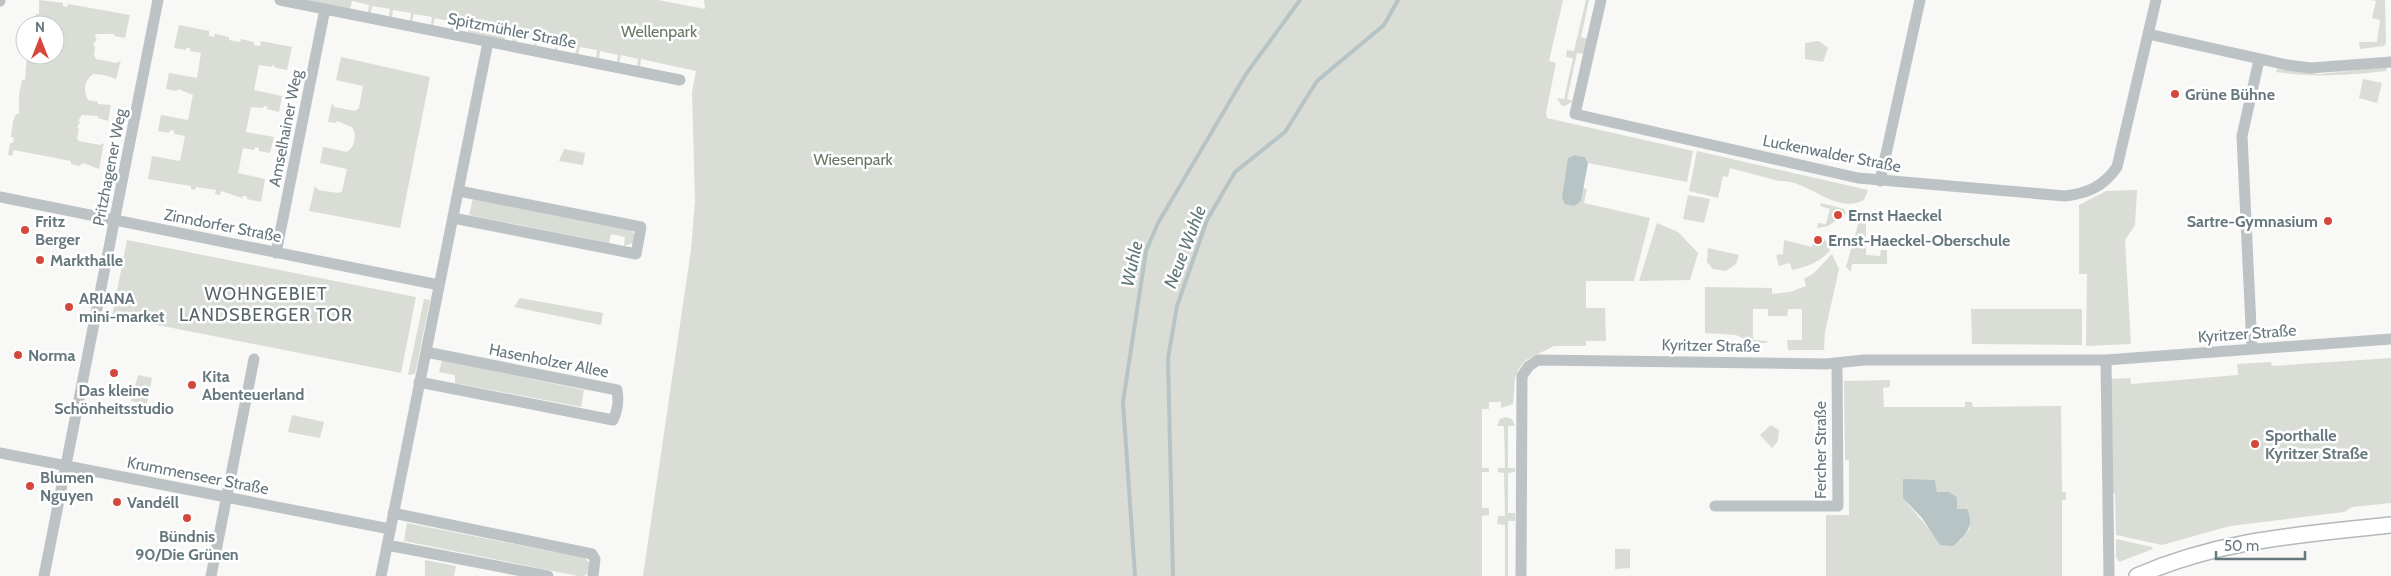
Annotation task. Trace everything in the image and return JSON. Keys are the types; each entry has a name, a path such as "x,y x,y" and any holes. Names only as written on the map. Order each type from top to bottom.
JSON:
{"street":[{"name":"Pritzhagener Weg","path":"44,576 158,0"},
{"name":"Spitzmühler Straße","path":"280,0 680,80"},
{"name":"Luckenwalder Straße","path":"1601,0 1575,114 1880,181 2065,196 2086,193 2100,185 2117,167 2156,0"},
{"path":"1880,181 1920,0"},
{"name":"Amselhainer Weg","path":"276,252 325,9"},
{"path":"2148,34 2259,60 2310,68 2391,62"},
{"path":"381,576 488,42"},
{"path":"2252,348 2242,136 2259,60"},
{"path":"453,218 636,254 641,228 458,190"},
{"name":"Zinndorfer Straße","path":"0,197 439,286"},
{"name":"Kyritzer Straße","path":"1521,576 1522,376 1529,366 1538,360 1837,364 1864,360 2106,360 2391,339"},
{"name":"Hasenholzer Allee","path":"419,382 613,420 617,412 619,400 617,390 426,352"},
{"path":"211,576 254,360"},
{"path":"2106,360 2109,576"},
{"name":"Fercher Straße","path":"1716,506 1838,506 1837,364"},
{"name":"Krummenseer Straße","path":"0,453 390,529"},
{"path":"393,513 592,554 595,559 593,576"},
{"path":"2137,576 2193,554 2246,541 2391,524"},
{"path":"387,545 548,576"}],"green space":[{"path":"39,0 63,3 63,6 67,7 68,4 130,15 125,38 114,36 114,34 96,34 95,38 97,39 93,45 95,46 94,55 96,59 117,63 121,60 116,79 93,74 85,86 88,100 98,102 98,104 111,105 108,121 98,118 98,116 82,115 78,121 80,122 77,128 79,129 77,138 79,141 100,145 104,143 99,169 83,163 79,166 71,164 71,161 14,150 12,156 8,155 10,143 13,143 14,138 11,137 13,121 16,114 19,114 19,95 22,80 25,80 26,65 65,65 65,15 36,15 39,14"},
{"path":"308,0 658,0 705,9 704,0 1563,0 1549,61 1556,63 1546,113 1547,118 1693,151 1687,182 1588,163 1585,157 1574,155 1570,157 1581,201 1583,188 1587,189 1584,203 1650,218 1634,281 1586,281 1586,308 1605,308 1606,341 1586,341 1586,346 1554,346 1526,360 1518,370 1515,379 1513,404 1501,408 1501,402 1489,402 1489,409 1482,409 1482,468 1489,468 1489,472 1482,472 1482,508 1489,508 1489,515 1482,516 1482,576 643,576 691,250 695,201 692,92 696,71 641,59 640,67 637,66 638,59 621,55 619,63 617,62 618,55 600,51 599,59 596,58 597,50 580,47 578,55 575,54 577,46 559,43 557,50 555,50 556,42 538,39 536,46 534,46 535,38 518,34 516,42 512,41 513,34 506,32 505,40 468,32 469,25 456,22 454,30 451,29 453,22 435,18 433,25 431,25 432,17 414,14 412,21 410,21 411,13 393,10 392,17 389,17 390,9 372,6 371,13 368,12 369,5 352,1 350,9"},
{"path":"1586,0 1589,0 1581,37 1588,39 1584,54 1577,53 1567,99 1573,101 1565,106 1561,105 1557,98 1564,99 1573,58 1566,57 1567,50 1574,51"},
{"path":"2372,0 2385,0 2386,43 2384,46 2360,49 2359,42 2377,42 2380,20 2372,18 2376,1"},
{"path":"179,25 209,31 209,36 214,37 215,34 229,37 229,40 240,42 241,39 254,42 254,45 260,46 261,41 292,47 287,70 276,68 273,65 271,67 259,65 254,90 282,96 279,112 267,109 268,107 264,106 263,108 251,107 246,132 274,137 270,153 259,151 259,148 255,147 254,150 243,148 238,173 265,179 261,202 247,199 247,196 242,198 221,191 220,195 215,194 216,190 196,187 195,190 191,189 191,186 148,179 152,156 180,161 185,136 174,134 174,131 170,130 169,133 158,131 161,115 188,120 193,95 178,89 177,91 166,89 169,73 197,78 201,53 190,51 190,48 186,48 186,50 174,48"},
{"path":"1819,41 1828,48 1823,62 1805,59 1805,43"},
{"path":"341,57 430,77 400,228 309,211 315,186 318,190 338,193 342,191 347,169 320,163 323,147 347,152 352,147 354,141 352,127 337,121 336,123 328,122 332,103 334,107 355,111 359,108 363,86 336,80"},
{"path":"2386,67 2387,71 2345,75 2305,75 2276,72 2277,69 2320,74"},
{"path":"2363,79 2382,83 2377,103 2359,98"},
{"path":"564,149 585,153 583,165 559,161"},
{"path":"1697,151 1868,190 1864,200 1843,203 1800,185 1730,168 1728,177 1723,176 1718,198 1689,191"},
{"path":"2137,190 2135,225 2125,240 2131,344 2086,346 2087,274 2079,274 2079,205 2106,191"},
{"path":"1688,195 1710,199 1704,223 1683,219"},
{"path":"473,198 632,230 634,235 633,243 624,246 625,237 611,234 609,243 469,215"},
{"path":"1821,203 1844,209 1846,213 1828,226 1817,228 1818,223 1826,224 1830,209 1820,206"},
{"path":"1861,214 1866,214 1866,255 1880,256 1881,250 1887,250 1887,264 1852,264 1851,272 1846,267"},
{"path":"1657,223 1678,232 1698,253 1690,280 1639,281"},
{"path":"1815,234 1823,238 1830,250 1822,258 1792,270 1790,263 1779,266 1776,255 1783,254 1784,240 1812,247"},
{"path":"127,240 416,297 401,373 112,316"},
{"path":"1708,248 1739,255 1736,264 1726,271 1713,269 1707,262"},
{"path":"1832,254 1839,269 1825,332 1824,350 1788,350 1787,340 1802,340 1802,309 1788,309 1787,316 1768,316 1768,309 1753,309 1753,340 1768,341 1766,343 1753,343 1736,335 1705,333 1705,287 1772,288 1772,294 1790,292 1806,286 1804,279 1814,273"},
{"path":"520,298 603,313 601,325 514,307"},
{"path":"424,299 430,300 415,374 408,375"},
{"path":"1971,309 2082,309 2082,345 1972,344"},
{"name":"Sporthalle Kyritzer Straße","path":"2391,358 2391,503 2352,507 2344,512 2230,526 2162,545 2116,535 2115,494 2112,492 2110,379 2130,378 2131,384 2238,375 2237,364 2271,362 2272,366"},
{"path":"442,360 584,390 581,407 455,383 455,375 439,372"},
{"path":"138,375 152,378 147,404 131,401"},
{"path":"1890,380 1890,387 1883,388 1884,407 1965,407 1965,402 1972,402 1973,407 2061,406 2062,492 2066,492 2066,500 2062,500 2062,576 1826,576 1826,515 1849,515 1849,460 1845,460 1844,381","holes":["1935,480 1937,492 1949,492 1957,497 1957,509 1970,528 1960,541 1940,545 1908,504 1903,493"]},
{"path":"292,415 324,422 320,438 288,432"},
{"path":"1506,417 1512,419 1515,426 1508,426 1508,468 1515,468 1515,472 1508,473 1508,513 1515,513 1515,521 1508,521 1508,576 1505,576 1505,525 1497,524 1498,516 1505,516 1504,473 1498,472 1498,468 1505,468 1504,426 1497,426 1500,419"},
{"path":"1771,425 1779,430 1778,441 1772,448 1760,435"},
{"path":"407,523 585,558 590,564 588,573 584,576 578,576 404,541"},
{"path":"2116,539 2152,547 2153,549 2119,562 2116,557"},
{"path":"1615,549 1630,549 1630,568 1615,569"},
{"path":"425,560 456,566 454,576 425,576"}],"shaded area":[{"path":"1574,155 1585,157 1588,163 1581,201 1574,206 1565,204 1562,198 1568,158"},
{"path":"1903,479 1935,480 1937,492 1949,492 1957,497 1957,509 1967,509 1970,525 1962,538 1953,546 1940,545 1922,518 1903,498"}],"waterway":[{"name":"Wuhle","path":"1135,576 1123,402 1146,251 1158,223 1246,74 1300,0"},
{"name":"Neue Wuhle","path":"1173,576 1168,358 1177,306 1207,220 1235,172 1285,132 1317,81 1384,25 1398,0"}],"place":[{"name":"Grüne Bühne","path":"2175,94"},
{"name":"Ernst Haeckel","path":"1838,215"},
{"name":"Sartre-Gymnasium","path":"2328,221"},
{"name":"Fritz Berger","path":"25,230"},
{"name":"Ernst-Haeckel-Oberschule","path":"1818,240"},
{"name":"Markthalle","path":"40,260"},
{"name":"ARIANA mini-market","path":"69,307"},
{"name":"Norma","path":"18,355"},
{"name":"Das kleine Schönheitsstudio","path":"114,373"},
{"name":"Kita Abenteuerland","path":"192,385"},
{"name":"Sporthalle Kyritzer Straße","path":"2255,444"},
{"name":"Blumen Nguyen","path":"30,486"},
{"name":"Vandéll","path":"117,502"},
{"name":"Bündnis 90/Die Grünen","path":"187,518"}],"district":[{"name":"WOHNGEBIET LANDSBERGER TOR","path":"266,304"}],"park label":[{"name":"Wellenpark","path":"659,31"},
{"name":"Wiesenpark","path":"853,159"}]}
